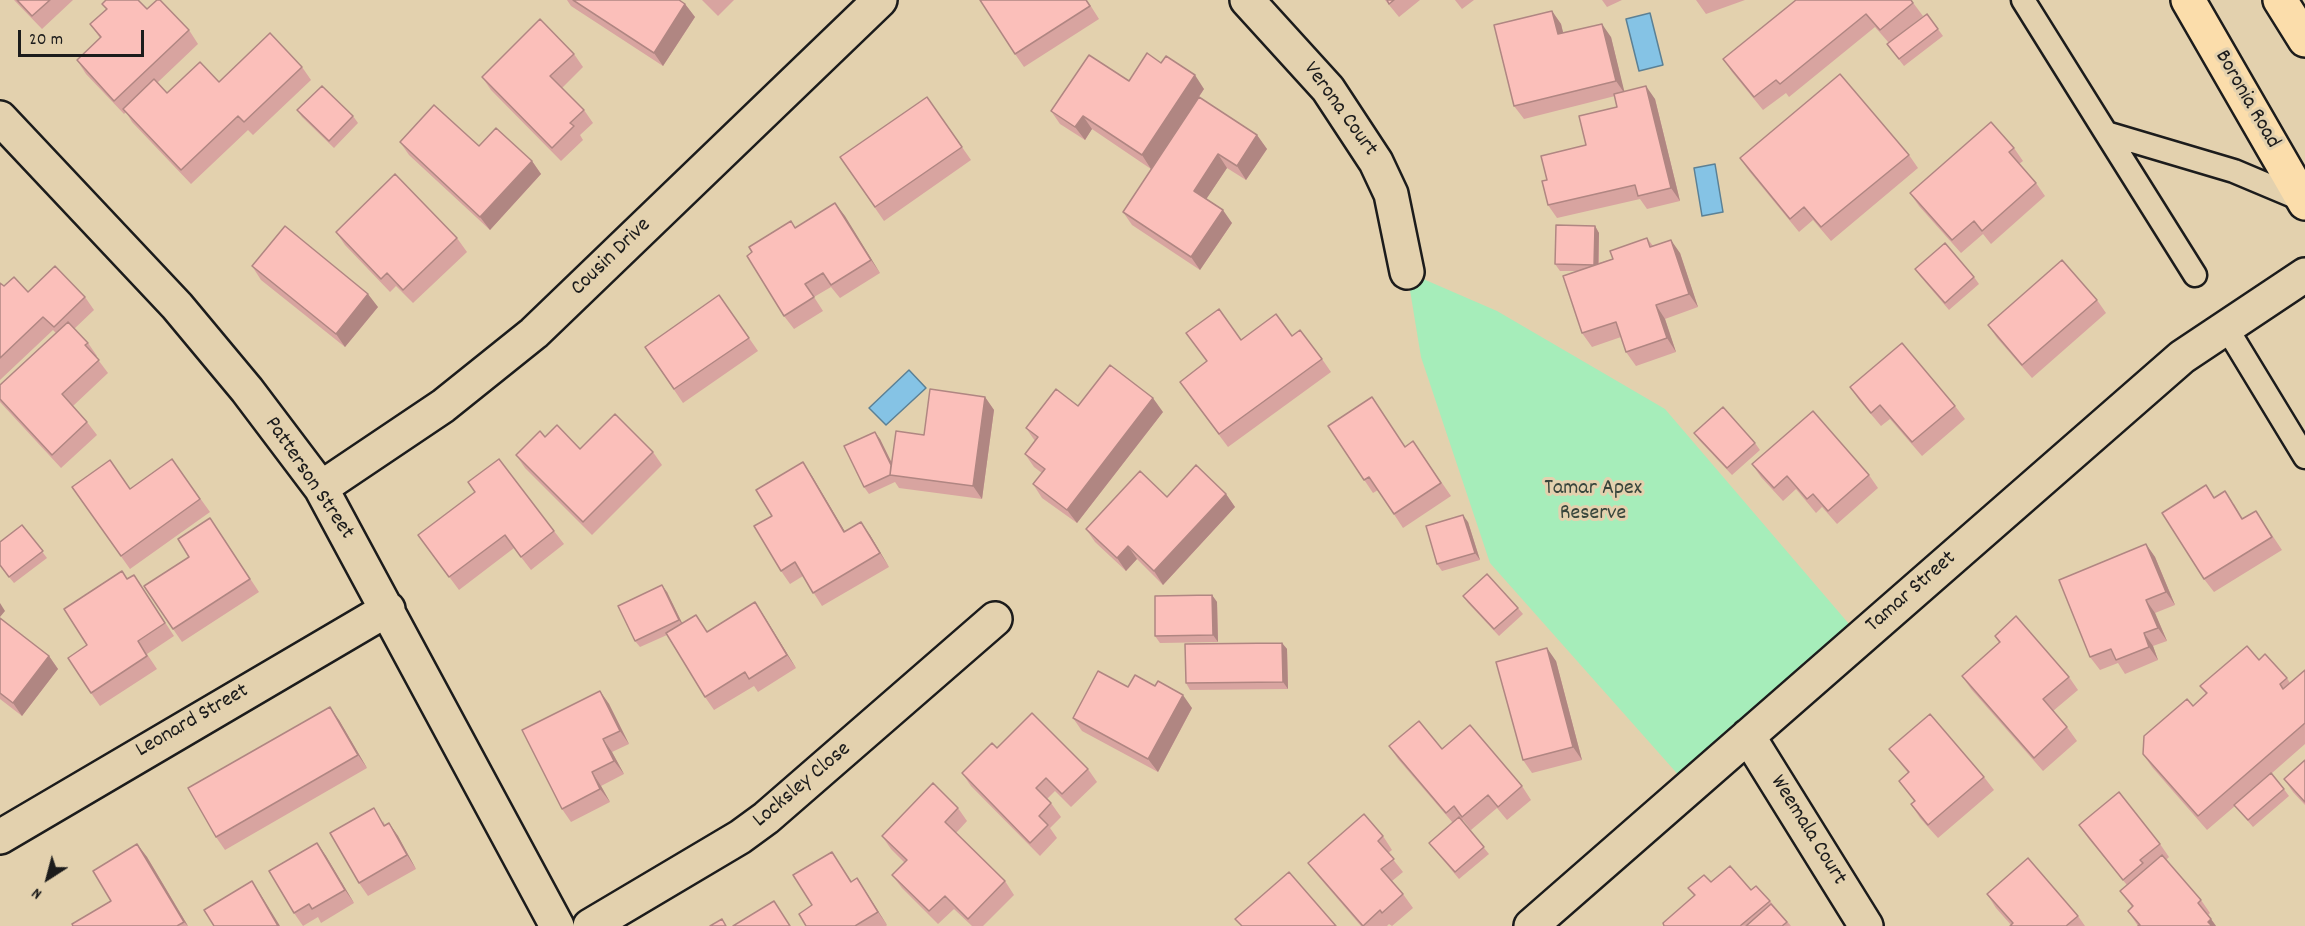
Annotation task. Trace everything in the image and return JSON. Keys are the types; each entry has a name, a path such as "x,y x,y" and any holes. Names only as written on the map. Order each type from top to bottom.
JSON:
{"main road":[{"name":"Boronia Road","path":"2188,0 2304,202"},
{"path":"2280,0 2305,40"}],"street":[{"name":"Cousin Drive","path":"321,488 443,406 534,333 880,0"},
{"name":"Verona Court","path":"1247,0 1328,88 1376,162 1391,194 1407,273"},
{"name":"Patterson Street","path":"0,118 177,306 247,390 321,488 557,926"},
{"name":"Tamar Street","path":"1531,926 2182,357 2305,275"},
{"name":"Leonard Street","path":"0,837 388,609"},
{"name":"Locksley Close","path":"590,926 740,837 766,818 995,619"},
{"name":"Weemala Court","path":"1748,736 1866,926"}],"lane":[{"path":"2023,0 2194,275"},
{"name":"Boronia Road","path":"2106,133 2234,171 2304,202"},
{"path":"2226,327 2305,457"}],"green space":[{"name":"Tamar Apex Reserve","path":"1407,272 1497,311 1665,409 1861,638 1690,788 1490,563 1421,357"}],"water":[{"path":"1650,13 1663,65 1639,71 1626,19"},
{"path":"1715,164 1723,212 1702,216 1694,168"},
{"path":"909,370 926,388 886,425 869,408"}],"building":[{"path":"17,0 50,0 32,16"},
{"path":"106,0 138,0 147,9 160,0 189,30 114,101 77,60 101,37 90,24 107,9 102,4"},
{"path":"573,0 679,0 685,4 654,53"},
{"path":"980,0 1086,0 1090,6 1015,54"},
{"path":"1796,0 1911,0 1913,3 1880,30 1866,14 1780,84 1776,80 1754,97 1723,59"},
{"path":"1552,11 1558,34 1602,24 1616,81 1514,106 1494,25"},
{"path":"1927,14 1938,29 1899,59 1887,44"},
{"path":"540,19 574,54 550,76 584,110 570,123 574,126 552,148 482,77"},
{"path":"270,33 302,67 244,122 238,116 181,170 123,109 154,79 167,93 200,62 219,82"},
{"path":"1147,53 1161,63 1166,56 1195,75 1142,155 1083,116 1075,127 1051,111 1089,55 1129,81"},
{"path":"1840,74 1909,155 1821,227 1804,207 1790,219 1740,158"},
{"path":"322,86 353,116 329,141 297,110"},
{"path":"1646,86 1671,188 1638,196 1635,185 1548,205 1542,181 1547,180 1541,156 1586,145 1579,116 1617,107 1614,94"},
{"path":"927,97 962,147 875,207 840,157"},
{"path":"1199,97 1257,135 1237,166 1218,154 1194,191 1223,210 1191,257 1123,212"},
{"path":"434,105 479,146 496,128 532,161 480,217 400,142"},
{"path":"1991,122 2014,148 2009,152 2036,183 1982,231 1974,221 1952,240 1910,193"},
{"path":"395,174 457,238 403,290 387,273 381,279 336,232"},
{"path":"835,203 871,260 831,285 823,273 805,284 814,297 784,316 747,256 752,252 749,247 791,221 795,228"},
{"path":"1556,225 1595,226 1594,265 1555,264"},
{"path":"285,226 368,294 336,334 252,266"},
{"path":"1647,238 1650,247 1671,240 1689,294 1656,305 1667,338 1626,352 1616,322 1582,333 1563,276 1613,259 1610,251"},
{"path":"1945,243 1974,277 1945,303 1915,269"},
{"path":"2062,260 2097,300 2022,365 1988,325"},
{"path":"55,266 85,297 54,327 43,317 0,358 0,283 4,286 14,277 28,292"},
{"path":"719,295 749,338 674,389 645,347"},
{"path":"1219,309 1241,340 1276,314 1292,336 1300,330 1322,359 1219,434 1180,382 1207,361 1186,333"},
{"path":"68,322 88,343 85,345 99,360 62,394 87,422 52,455 0,399 0,385"},
{"path":"1902,343 1955,406 1912,442 1880,405 1871,413 1850,387"},
{"path":"1110,365 1153,398 1067,510 1033,484 1045,469 1025,454 1038,437 1026,428 1056,389 1078,406"},
{"path":"930,389 985,397 973,486 890,475 896,431 924,435"},
{"path":"1372,397 1405,447 1413,441 1441,483 1394,514 1369,477 1364,480 1328,426"},
{"path":"1723,407 1755,443 1727,468 1694,433"},
{"path":"1813,411 1869,475 1828,511 1813,494 1807,499 1787,476 1774,488 1752,464"},
{"path":"615,414 653,452 583,522 516,455 540,431 545,437 557,425 580,449"},
{"path":"875,432 891,465 890,475 864,487 844,446"},
{"path":"172,459 200,499 121,556 72,487 110,460 130,489"},
{"path":"499,459 554,531 521,557 505,535 449,577 418,535 475,492 468,482"},
{"path":"803,462 844,532 861,522 880,553 813,593 795,562 781,571 754,526 772,516 756,490"},
{"path":"1196,465 1226,494 1154,571 1128,546 1117,558 1086,529 1140,471 1167,497"},
{"path":"2206,485 2214,498 2225,491 2242,519 2256,511 2272,537 2204,579 2162,513"},
{"path":"1463,515 1475,553 1437,564 1426,526"},
{"path":"210,518 250,579 173,629 144,586 189,557 178,539"},
{"path":"22,525 43,551 9,577 0,565 0,542"},
{"path":"2146,544 2166,592 2146,600 2158,628 2144,633 2149,647 2116,660 2111,649 2090,657 2059,580"},
{"path":"122,571 127,579 134,575 165,623 138,641 147,656 91,693 68,658 87,645 64,609"},
{"path":"1487,574 1518,608 1494,629 1463,596"},
{"path":"662,585 679,620 635,641 618,606"},
{"path":"1212,595 1213,635 1155,636 1155,596"},
{"path":"755,602 787,655 749,679 745,672 705,697 666,633 696,615 707,632"},
{"path":"2016,616 2069,677 2043,699 2067,727 2034,758 1962,676 2000,642 1995,636"},
{"path":"0,618 49,656 13,703 0,693"},
{"path":"1282,643 1283,682 1186,683 1185,644"},
{"path":"2247,646 2259,660 2265,654 2287,678 2280,684 2283,689 2305,670 2305,723 2198,816 2143,754 2144,736 2187,699 2193,706 2207,693 2200,686"},
{"path":"1547,648 1573,747 1523,760 1496,662"},
{"path":"1098,671 1128,687 1135,675 1155,686 1158,681 1183,695 1148,759 1073,718"},
{"path":"600,691 620,731 603,739 614,761 592,772 600,789 562,809 522,730"},
{"path":"330,707 358,755 216,837 188,788"},
{"path":"1032,713 1088,769 1062,794 1046,778 1036,788 1051,803 1039,816 1048,825 1030,843 962,773 992,743 997,748"},
{"path":"1930,714 1984,777 1928,825 1911,804 1915,801 1899,781 1909,772 1889,749"},
{"path":"1419,721 1442,749 1470,725 1522,786 1498,807 1488,795 1462,817 1454,806 1446,813 1389,746"},
{"path":"2305,760 2305,802 2284,779"},
{"path":"2271,773 2284,789 2248,820 2234,805"},
{"path":"933,783 958,808 945,822 1005,881 968,919 945,896 929,911 892,875 907,860 882,836"},
{"path":"2119,792 2160,844 2140,860 2143,863 2123,880 2079,825"},
{"path":"374,808 384,826 389,823 407,855 359,883 330,833"},
{"path":"1364,814 1383,836 1378,841 1394,859 1381,869 1403,894 1382,913 1380,910 1363,926 1308,863"},
{"path":"1459,817 1484,847 1455,872 1429,843"},
{"path":"317,843 345,890 312,909 309,904 294,913 269,871"},
{"path":"137,844 184,922 177,926 73,926 72,924 111,901 93,871"},
{"path":"832,852 851,882 857,878 878,912 855,926 806,926 799,914 812,905 793,875"},
{"path":"2162,855 2201,900 2198,903 2211,919 2208,922 2212,926 2138,926 2140,925 2128,911 2133,906 2120,891"},
{"path":"2028,858 2078,916 2066,926 2010,926 2013,923 1987,894"},
{"path":"1730,866 1751,890 1756,886 1770,901 1740,926 1664,926 1663,923 1695,895 1688,888 1704,875 1711,882"},
{"path":"1289,872 1336,926 1242,926 1235,919"},
{"path":"252,881 278,926 214,926 204,910"},
{"path":"774,901 790,926 733,926"},
{"path":"1771,904 1787,922 1782,926 1746,926"},
{"path":"722,919 726,926 710,926"}]}
